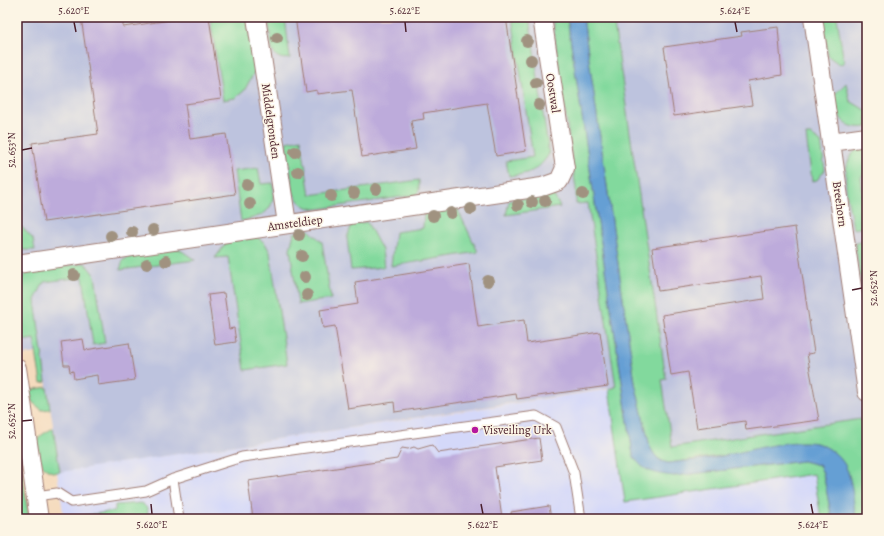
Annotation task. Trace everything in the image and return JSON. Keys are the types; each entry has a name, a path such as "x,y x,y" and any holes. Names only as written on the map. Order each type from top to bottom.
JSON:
{"street":[{"name":"Middelgronden","path":"256,17 287,224"},
{"name":"Oostwal","path":"542,17 565,168"},
{"name":"Breehorn","path":"813,17 867,392"},
{"path":"831,142 867,137"},
{"name":"Amsteldiep","path":"17,264 542,187 559,181 565,168"},
{"path":"17,368 39,519"}],"lane":[{"path":"36,496 57,493 71,502 146,491 173,479 242,457 536,416 556,427 574,473 581,519"},
{"path":"173,479 179,519"}],"shaded area":[{"path":"17,17 867,17 867,519 844,519 817,451 648,467 622,386 60,472 42,352 17,356"},
{"name":"Visveiling Urk","path":"609,389 625,501 814,474 821,519 64,519 57,472"}],"green space":[{"path":"210,17 247,17 255,71 244,91 235,98 223,100"},
{"path":"268,17 285,17 290,58 280,58 275,55 272,50"},
{"path":"512,17 529,17 549,154 537,168 532,171 509,176 506,161 533,157"},
{"path":"552,17 567,17 633,455 674,476 803,461 819,465 823,473 832,519 821,519 814,474 625,502 609,389 616,387 588,203 576,204 576,189"},
{"path":"583,17 613,17 666,379 662,380 672,447 861,419 867,462 867,519 856,519 850,485 842,464 827,448 816,443 668,463 657,457 650,447 635,383"},
{"path":"823,17 837,17 844,63 839,64 828,56"},
{"path":"846,83 850,101 867,111 867,127 846,124 839,115 834,95"},
{"path":"806,135 811,135 821,142 825,170 817,180 812,181"},
{"path":"301,139 310,195 419,180 419,191 415,195 318,209 310,208 302,204 297,199 293,191 286,142"},
{"path":"867,146 867,169 861,177 867,227 853,229 847,194 846,169 850,158 856,150"},
{"path":"258,168 261,184 273,183 273,200 267,211 257,217 241,221 234,171"},
{"path":"553,194 560,207 506,215 509,201"},
{"path":"17,203 20,225 33,239 35,250 23,250 17,247"},
{"path":"457,208 478,252 391,266 395,232 423,228 424,213"},
{"path":"367,222 382,250 384,267 351,270 347,238 352,224"},
{"path":"309,230 322,242 331,299 298,304 290,249 294,233"},
{"path":"257,237 265,243 270,252 287,364 245,370 228,257 215,258 227,242"},
{"path":"867,241 867,289 862,290 855,243"},
{"path":"179,249 195,260 120,270 123,260 132,256"},
{"path":"85,263 95,276 105,343 93,345 83,277 44,282 35,300 46,382 41,383 34,339 22,341 16,304 18,286 22,278 28,272"},
{"path":"47,387 50,409 42,410 32,402 30,390"},
{"path":"53,428 60,472 47,470 44,467 37,445 37,440 39,437"},
{"path":"17,458 21,464 29,519 17,519"},
{"path":"141,503 147,510 147,519 59,519 115,511 115,505"}],"water":[{"path":"567,17 583,17 635,383 650,447 659,459 668,463 711,458 766,446 793,442 820,444 833,451 840,458 848,471 856,519 832,519 823,473 819,465 803,461 674,476 656,473 645,469 633,455"}],"building":[{"path":"81,17 123,17 123,27 191,17 209,17 221,99 185,104 190,139 226,134 235,194 44,222 32,143 98,134"},
{"path":"295,17 506,17 526,151 496,156 487,103 423,113 424,119 411,121 416,149 362,157 352,90 317,94 317,90 306,92"},
{"path":"778,27 782,75 748,81 752,105 674,116 664,47 742,36 741,32"},
{"path":"795,227 814,353 807,354 819,420 746,430 745,421 697,428 688,372 671,375 662,315 764,299 761,276 658,291 652,248"},
{"path":"469,264 478,327 524,320 527,343 600,332 608,386 517,399 516,394 395,412 394,402 348,409 335,326 323,328 320,310 358,304 355,282"},
{"path":"224,293 229,329 234,328 236,342 215,345 208,295"},
{"path":"83,339 85,350 129,343 135,380 98,385 97,375 74,379 73,371 70,372 69,365 64,365 61,342"},
{"path":"539,438 542,460 495,467 502,519 253,519 248,481 397,459 402,448 408,449 414,447 418,449 432,445 438,453"},
{"path":"549,506 551,519 512,519 511,512"}],"place":[{"name":"Visveiling Urk","path":"475,430"}]}
